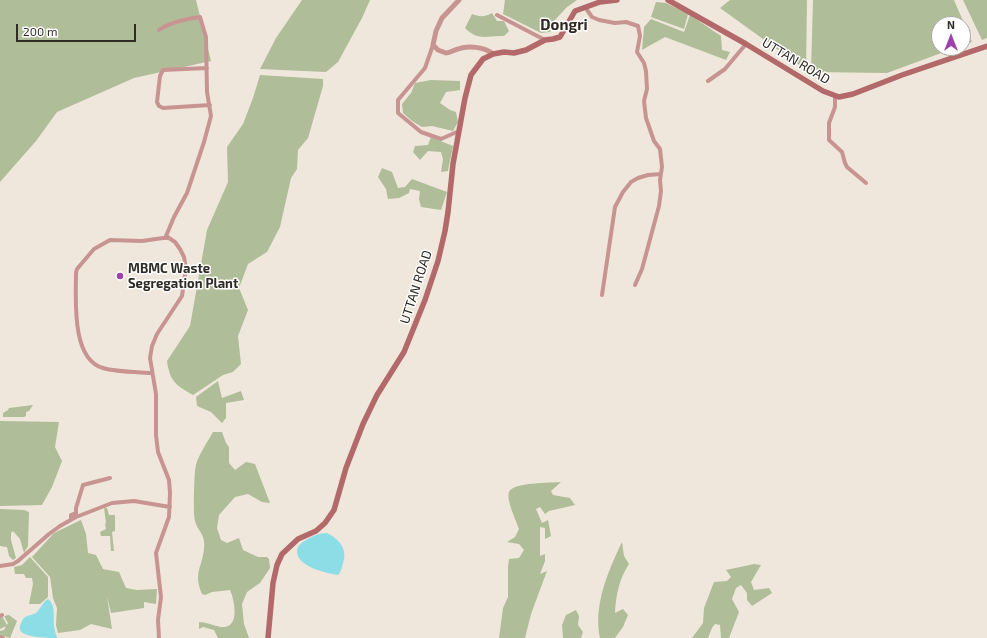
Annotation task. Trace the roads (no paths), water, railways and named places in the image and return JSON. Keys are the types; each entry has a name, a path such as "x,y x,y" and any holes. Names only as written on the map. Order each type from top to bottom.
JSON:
{"main road":[{"path":"493,54 504,52 514,53 526,50 544,40 560,37 575,11 600,1 617,0"},
{"name":"UTTAN ROAD","path":"668,0 746,44 823,91 839,97 853,94 902,74 987,46"},
{"name":"UTTAN ROAD","path":"268,638 273,583 277,565 282,554 298,539 316,531 325,523 334,510 346,468 363,424 377,395 404,352 425,300 438,261 445,230 453,164 467,90 472,75 483,59 493,54"}],"street":[{"path":"459,0 442,18 425,68 398,100 398,113 421,132 440,139 459,131"},
{"path":"584,7 592,17 599,20 615,23 626,22 638,26 640,36 637,52 644,63 646,71 647,89 644,101 646,118 654,141 660,149 662,167 660,180 661,191 658,206 642,269 635,286"},
{"path":"497,15 544,40"},
{"path":"159,30 163,27 185,20 200,17 206,37 207,92 211,116 187,193 166,236 175,242 184,257 186,269 185,284 182,296 157,334 152,346 150,358 156,394 156,435 158,452 169,480 170,507 167,526 156,553 161,597 158,620 159,638"},
{"path":"708,81 724,69 746,44"},
{"path":"433,45 438,50 446,53 468,47 486,49 493,54"},
{"path":"207,68 163,70 160,76 157,102 159,106 163,108 210,105"},
{"path":"835,96 835,107 829,123 829,140 842,152 847,167 866,183"},
{"path":"602,295 615,207 623,192 631,182 648,175 661,174"},
{"path":"152,373 103,368 94,364 87,356 77,328 76,273 77,269 94,248 110,240 142,241 163,238 172,240"},
{"path":"71,519 71,515 76,513 76,508 83,485 110,478"},
{"path":"0,566 13,564 18,561 49,534 71,519 112,504 134,501 170,507"}],"water":[{"path":"327,533 339,541 343,549 344,558 340,573 338,575 320,571 307,565 302,562 297,552 299,546 304,541 316,535"},
{"path":"48,599 51,601 54,611 54,627 57,638 47,638 23,633 20,630 20,626 23,619 36,613"}],"place":[{"name":"MBMC Waste Segregation Plant","path":"120,276"}],"district":[{"name":"Dongri","path":"564,25"}]}
